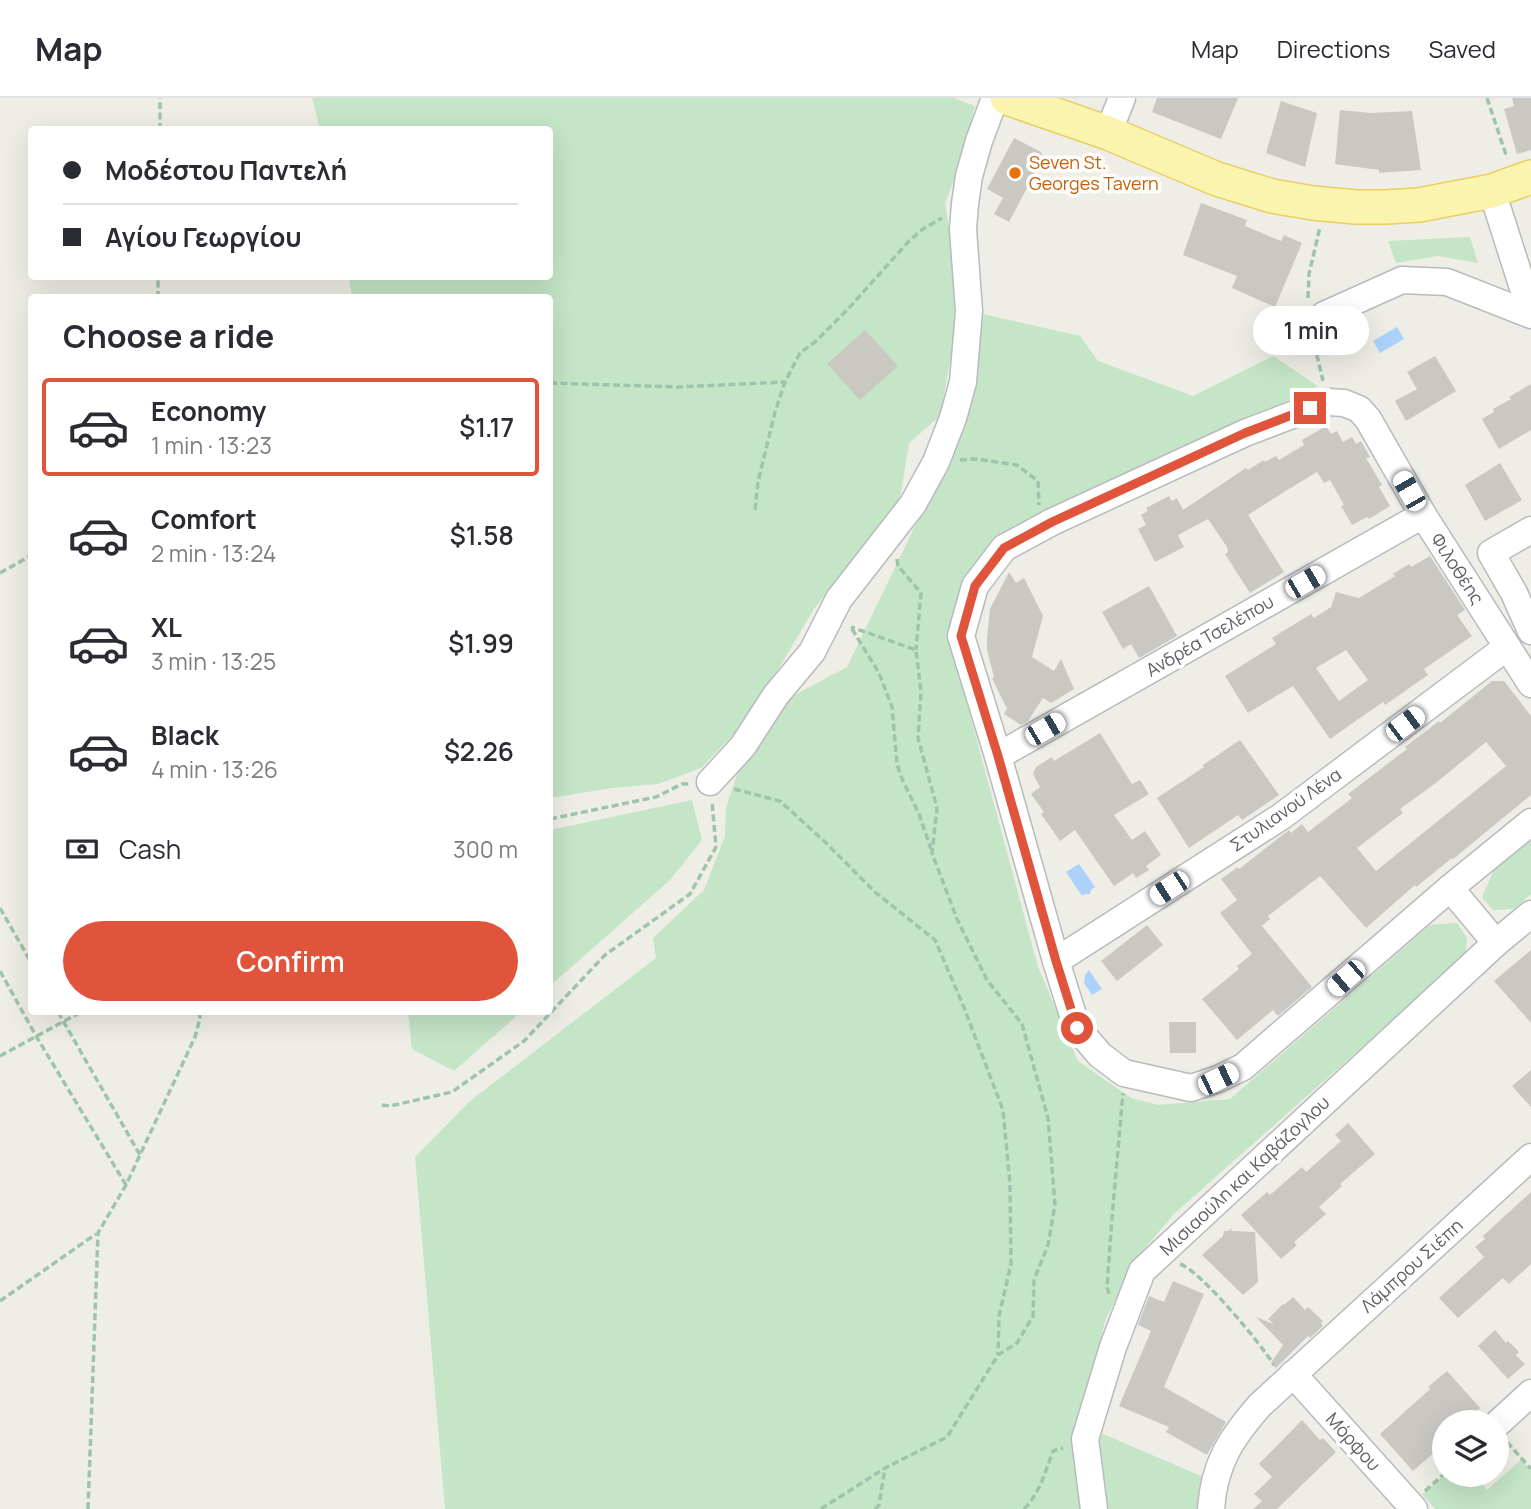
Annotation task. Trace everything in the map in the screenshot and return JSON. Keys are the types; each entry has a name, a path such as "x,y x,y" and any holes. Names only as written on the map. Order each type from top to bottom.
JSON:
{"main road":[{"path":"1007,98 1108,133 1217,179 1272,196 1313,203 1356,207 1419,205 1513,184"}],"street":[{"path":"710,782 743,746 776,695 812,652 839,599 913,504 936,462 963,382 969,311 963,229 965,204 969,176 995,98"},
{"path":"1108,133 1122,98"},
{"path":"1324,315 1402,280 1447,282 1531,314 1513,184"},
{"name":"Φιλοθέης","path":"998,756 961,636 975,586 1004,548 1052,522 1233,439 1328,402 1344,403 1359,409 1368,419 1423,516 1531,684"},
{"name":"Ανδρέα Τσελέπου","path":"998,756 1423,516"},
{"path":"1531,530 1490,553 1523,588 1531,631"},
{"name":"Στυλιανού Λένα","path":"1056,961 1282,816 1507,647"},
{"path":"998,756 1077,1028 1100,1055 1124,1073 1191,1088 1243,1067 1450,888 1531,822"},
{"path":"1450,888 1496,943"},
{"name":"Μισιαούλη και Καβάζογλου","path":"1094,1509 1084,1439 1119,1329 1142,1270 1496,943 1531,914"},
{"name":"Λάμπρου Σιέπη","path":"1211,1509 1218,1471 1228,1447 1241,1427 1289,1378 1531,1157"},
{"name":"Μόρφου","path":"1289,1378 1414,1509"},
{"path":"1509,1422 1531,1393"}],"path":[{"path":"160,98 160,126"},
{"path":"1487,98 1513,184"},
{"path":"755,510 758,482 772,423 785,382 800,353 848,309 909,241 923,229 965,204"},
{"path":"553,383 678,387 785,382"},
{"path":"936,462 976,459 1017,465 1038,481 1039,513"},
{"path":"894,529 898,566 921,593 916,650 921,692 918,738 937,808 932,853"},
{"path":"0,573 28,557"},
{"path":"821,1509 885,1468 947,1437 998,1355 1017,1343 1033,1316 1034,1280 1048,1245 1055,1205 1048,1118 1022,1024 987,980 957,919 919,814 897,764 892,706 879,673 851,627 839,599"},
{"path":"851,627 916,650"},
{"path":"553,818 656,797 682,784 710,782 780,801 875,892 935,940 1003,1110 1010,1184 1011,1264 999,1316 998,1355"},
{"path":"553,1010 605,955 690,894 716,847 710,782"},
{"path":"0,908 28,957"},
{"path":"0,971 126,1185"},
{"path":"60,1015 140,1155"},
{"path":"0,1056 75,1015"},
{"path":"0,1301 97,1233 126,1185 195,1037 200,1015"},
{"path":"382,1105 390,1106 452,1093 524,1041 548,1015"},
{"path":"1119,1329 1107,1287 1124,1073"},
{"path":"88,1509 97,1233"},
{"path":"1158,1256 1187,1267 1217,1295 1289,1378"},
{"path":"1024,1509 1040,1488 1053,1451 1084,1439"},
{"path":"1509,1442 1531,1469"},
{"path":"875,1509 879,1505 885,1468"}],"green space":[{"path":"312,98 953,98 975,106 961,162 945,203 953,251 955,333 940,416 909,443 900,499 814,609 749,718 701,768 658,784 553,798 553,294 352,294 349,280 553,280 553,126 319,126"},
{"path":"1470,237 1478,263 1438,256 1396,263 1388,241"},
{"path":"979,313 1080,336 1098,361 1193,396 1273,356 1318,386 1001,541 950,641 1038,967 1078,1061 1131,1098 1158,1105 1230,1099 1430,925 1457,923 1467,938 1466,955 1174,1214 1139,1255 1106,1318 1079,1422 1087,1442 1103,1434 1208,1479 1207,1509 445,1509 415,1157 470,1101 656,958 653,938 704,890 725,836 726,808 739,768 787,699 847,667 943,468"},
{"path":"692,800 702,840 670,880 553,983 553,829"},
{"path":"1531,841 1531,894 1514,909 1493,910 1482,897 1494,870"},
{"path":"408,1015 518,1015 454,1071 412,1049"},
{"path":"1521,1460 1531,1471 1531,1509 1435,1509 1422,1494 1432,1485 1484,1487 1487,1490 1490,1487 1509,1487 1509,1471"}],"water":[{"path":"1397,327 1404,339 1380,353 1373,341"},
{"path":"1079,864 1095,887 1090,894 1082,896 1066,872"},
{"path":"1089,970 1102,989 1092,995 1084,983"}],"building":[{"path":"1157,98 1238,98 1221,139 1152,112"},
{"path":"1512,98 1531,98 1531,150 1517,154 1504,109 1514,106"},
{"path":"1281,101 1317,113 1305,167 1266,153"},
{"path":"1340,110 1371,113 1412,111 1421,170 1379,173 1379,170 1335,164"},
{"name":"Seven St. Georges Tavern","path":"1014,138 1041,152 1043,158 1009,222 994,214 1003,198 987,189"},
{"path":"1201,203 1247,220 1245,226 1281,241 1284,235 1302,243 1275,307 1232,288 1237,276 1183,255"},
{"path":"865,330 898,366 860,400 827,364"},
{"path":"1435,356 1456,391 1406,421 1395,401 1417,389 1407,372"},
{"path":"1531,384 1531,430 1499,449 1482,419 1511,399 1509,397"},
{"path":"1326,426 1331,434 1337,431 1343,442 1352,437 1356,444 1361,441 1370,457 1366,458 1382,485 1379,487 1390,506 1369,519 1367,517 1352,525 1330,480 1324,483 1317,472 1284,492 1248,515 1284,572 1250,593 1225,554 1228,552 1227,547 1208,519 1178,535 1184,547 1155,562 1138,529 1146,525 1141,515 1148,511 1146,508 1169,496 1172,501 1177,498 1183,510 1246,468 1248,470 1276,456 1279,460 1304,445 1302,440"},
{"path":"1500,463 1522,500 1485,521 1465,485"},
{"path":"1430,556 1465,610 1457,615 1472,636 1424,669 1428,675 1330,739 1293,686 1248,713 1225,676 1276,644 1272,638 1311,614 1314,618 1331,607 1336,592 1359,598 1409,564 1411,567","holes":["1346,650 1368,680 1339,701 1316,668"]},
{"path":"1009,572 1016,583 1024,578 1043,616 1032,657 1054,671 1061,659 1074,689 1051,703 1043,698 1028,721 1021,725 1004,714 1007,709 992,678 994,677 987,650 990,609"},
{"path":"1149,586 1177,636 1139,658 1131,644 1123,649 1102,612"},
{"path":"1492,681 1504,681 1531,716 1531,795 1452,860 1416,887 1415,885 1366,928 1320,876 1268,916 1270,919 1262,926 1312,987 1278,1016 1273,1010 1237,1040 1202,999 1239,969 1237,966 1252,954 1220,913 1237,900 1221,879 1238,867 1239,869 1289,830 1291,833 1302,824 1308,832 1352,798 1348,794 1407,749 1405,747 1439,721 1440,723","holes":["1486,742 1506,766 1376,871 1357,848 1403,813 1400,809"]},
{"path":"1100,733 1132,784 1140,780 1149,794 1114,815 1132,840 1145,831 1161,855 1146,866 1149,870 1136,878 1133,873 1114,886 1075,830 1060,841 1031,794 1040,787 1033,774 1036,767 1052,757 1054,761"},
{"path":"1240,740 1279,795 1242,820 1238,815 1189,848 1157,798"},
{"path":"1147,925 1163,945 1117,981 1101,961"},
{"path":"1531,950 1531,1023 1494,981"},
{"path":"1169,1022 1196,1022 1196,1053 1170,1053"},
{"path":"1531,1070 1531,1107 1512,1086"},
{"path":"1348,1123 1375,1154 1340,1184 1342,1186 1319,1207 1326,1214 1294,1242 1297,1245 1281,1259 1241,1215 1267,1192 1270,1195 1302,1167 1306,1172 1341,1141 1335,1135"},
{"path":"1531,1192 1531,1264 1509,1284 1503,1278 1458,1318 1439,1298 1484,1257 1475,1247 1485,1239 1483,1236"},
{"path":"1232,1228 1231,1231 1255,1232 1258,1282 1243,1295 1202,1255 1223,1236 1224,1231"},
{"path":"1173,1281 1204,1294 1164,1387 1226,1422 1207,1455 1166,1432 1169,1427 1119,1406 1151,1331 1138,1325 1149,1296 1164,1302"},
{"path":"1293,1297 1305,1310 1308,1307 1323,1321 1323,1326 1310,1338 1308,1336 1276,1368 1271,1363 1283,1345 1256,1317 1274,1324 1268,1319"},
{"path":"1495,1330 1506,1343 1508,1341 1519,1352 1516,1355 1525,1364 1508,1379 1478,1346"},
{"path":"1447,1371 1480,1408 1432,1410 1432,1454 1413,1471 1380,1434 1430,1389 1428,1387"},
{"path":"1302,1420 1320,1440 1323,1438 1336,1452 1277,1509 1253,1509 1262,1501 1254,1494 1272,1477 1259,1464"}],"place":[{"name":"Seven St. Georges Tavern","path":"1015,173"}],"route":[{"path":"1077,1028 961,636 975,586 1004,548 1052,522 1245,433 1310,408"}]}
